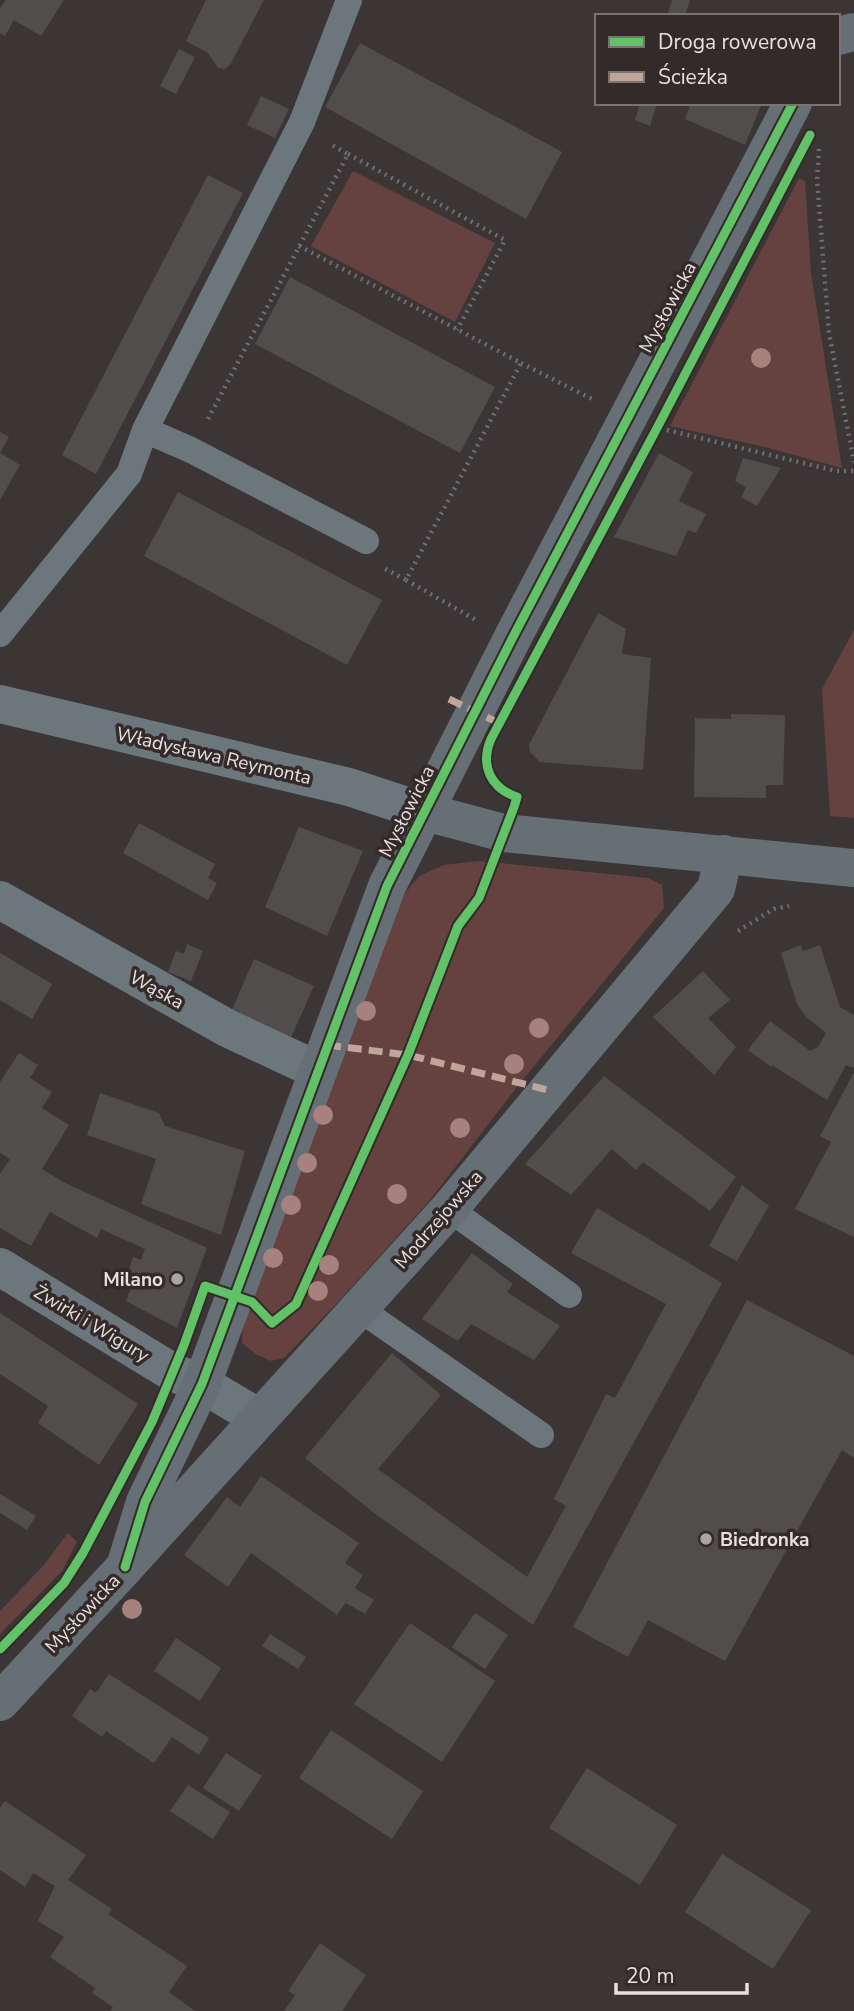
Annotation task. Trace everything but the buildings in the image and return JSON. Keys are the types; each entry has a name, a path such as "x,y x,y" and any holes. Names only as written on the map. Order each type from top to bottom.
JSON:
{"street":[{"name":"Mysłowicka","path":"0,1702 125,1567 145,1502 202,1384 387,886 514,635 792,105"},
{"name":"Władysława Reymonta","path":"0,704 349,787 425,812"},
{"path":"425,812 504,833 854,869"},
{"name":"Modrzejowska","path":"125,1567 449,1209 716,889 724,854"},
{"name":"Wąska","path":"0,900 227,1028 317,1070"},
{"name":"Żwirki i Wigury","path":"0,1267 172,1372 202,1384 259,1418"}],"lane":[{"path":"0,634 129,474 145,430 302,122 349,0"},
{"path":"145,430 191,450 366,541"},
{"path":"449,1209 569,1296"},
{"path":"361,1306 374,1319 541,1435"}],"path":[{"path":"819,137 817,180 829,333 854,462"},
{"path":"325,142 505,240 457,330"},
{"path":"191,450 348,154"},
{"path":"299,246 593,400"},
{"path":"406,580 522,363"},
{"path":"657,428 836,471 854,471"},
{"path":"366,541 358,555 488,626"}],"shaded area":[{"path":"353,171 495,243 455,322 311,246"},
{"path":"799,178 805,181 811,273 842,468 765,447 670,426"},
{"path":"854,630 854,818 830,816 822,689"},
{"path":"479,861 648,878 662,885 664,908 517,1087 430,1200 284,1358 271,1361 242,1343 243,1318 399,901 419,876 444,865"},
{"path":"68,1533 77,1542 62,1571 0,1634 0,1611 44,1565"}],"marked path":[{"path":"449,699 499,723"},
{"path":"327,1045 408,1055 548,1090"}],"cycle path":[{"path":"125,1567 145,1502 202,1384 387,886 514,635 792,105"},
{"path":"0,1649 64,1583 83,1553 152,1422 205,1286 252,1302 272,1323 296,1304 408,1055 458,926 479,898 514,807 517,797 494,782 487,766 491,739 810,135"}],"place":[{"name":"Milano","path":"177,1279"},
{"name":"Biedronka","path":"706,1539"}]}
